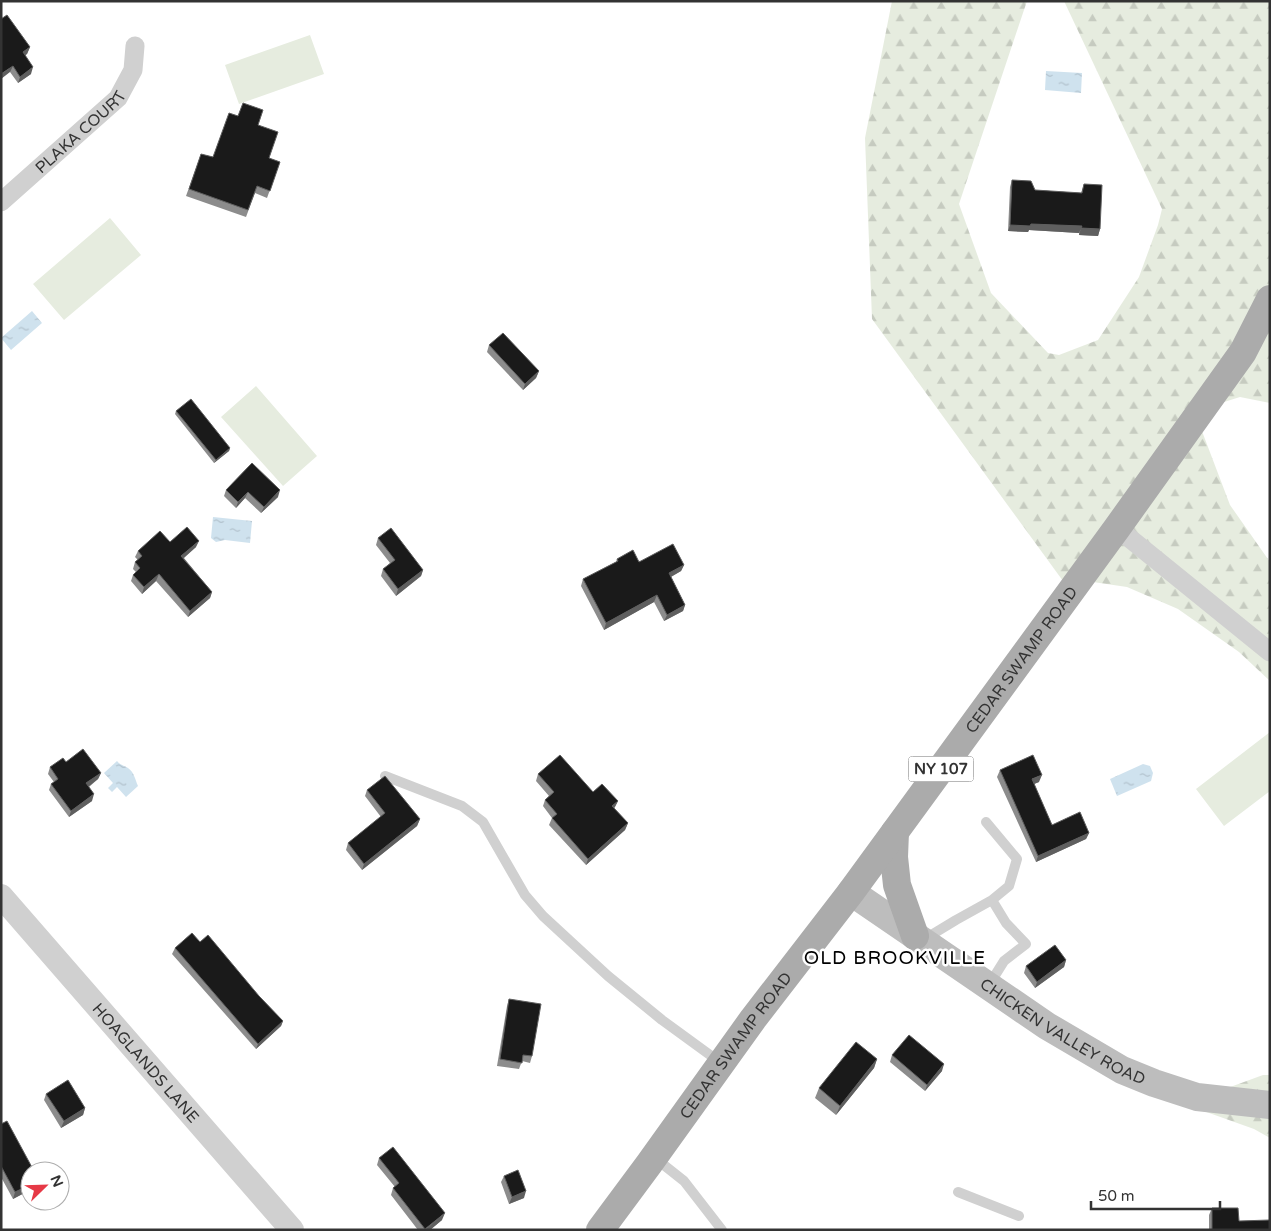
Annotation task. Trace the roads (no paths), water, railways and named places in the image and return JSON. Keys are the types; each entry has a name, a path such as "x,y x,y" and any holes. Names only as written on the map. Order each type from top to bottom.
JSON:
{"main road":[{"name":"CEDAR SWAMP ROAD","path":"600,1230 758,1012 851,892 1117,528 1242,352 1270,299"},
{"path":"895,832 894,857 897,885 919,938"},
{"name":"CHICKEN VALLEY ROAD","path":"851,892 1047,1026 1122,1070 1197,1097 1270,1105"}],"street":[{"name":"PLAKA COURT","path":"1,202 118,98 133,70 135,46"},
{"path":"1117,528 1270,652"},
{"name":"HOAGLANDS LANE","path":"1,896 292,1230"}],"lane":[{"path":"385,776 462,806 483,822 525,895 543,916 608,976 662,1020 722,1063"},
{"path":"919,938 992,900 1009,886 1017,859 986,822"},
{"path":"988,986 1004,961 1026,944 1006,923 992,900"},
{"path":"654,1157 684,1181 722,1230"},
{"path":"958,1192 1019,1216"}],"water":[{"path":"1046,71 1082,73 1081,93 1045,90"},
{"path":"32,311 42,323 11,350 1,338"},
{"path":"213,517 252,521 250,543 225,540 216,542 211,538"},
{"path":"117,761 132,772 138,786 126,797 117,787 112,792 108,788 113,783 104,773"},
{"path":"1143,764 1150,766 1153,773 1151,781 1117,796 1110,779"}],"district":[{"name":"OLD BROOKVILLE","path":"895,957"}]}
